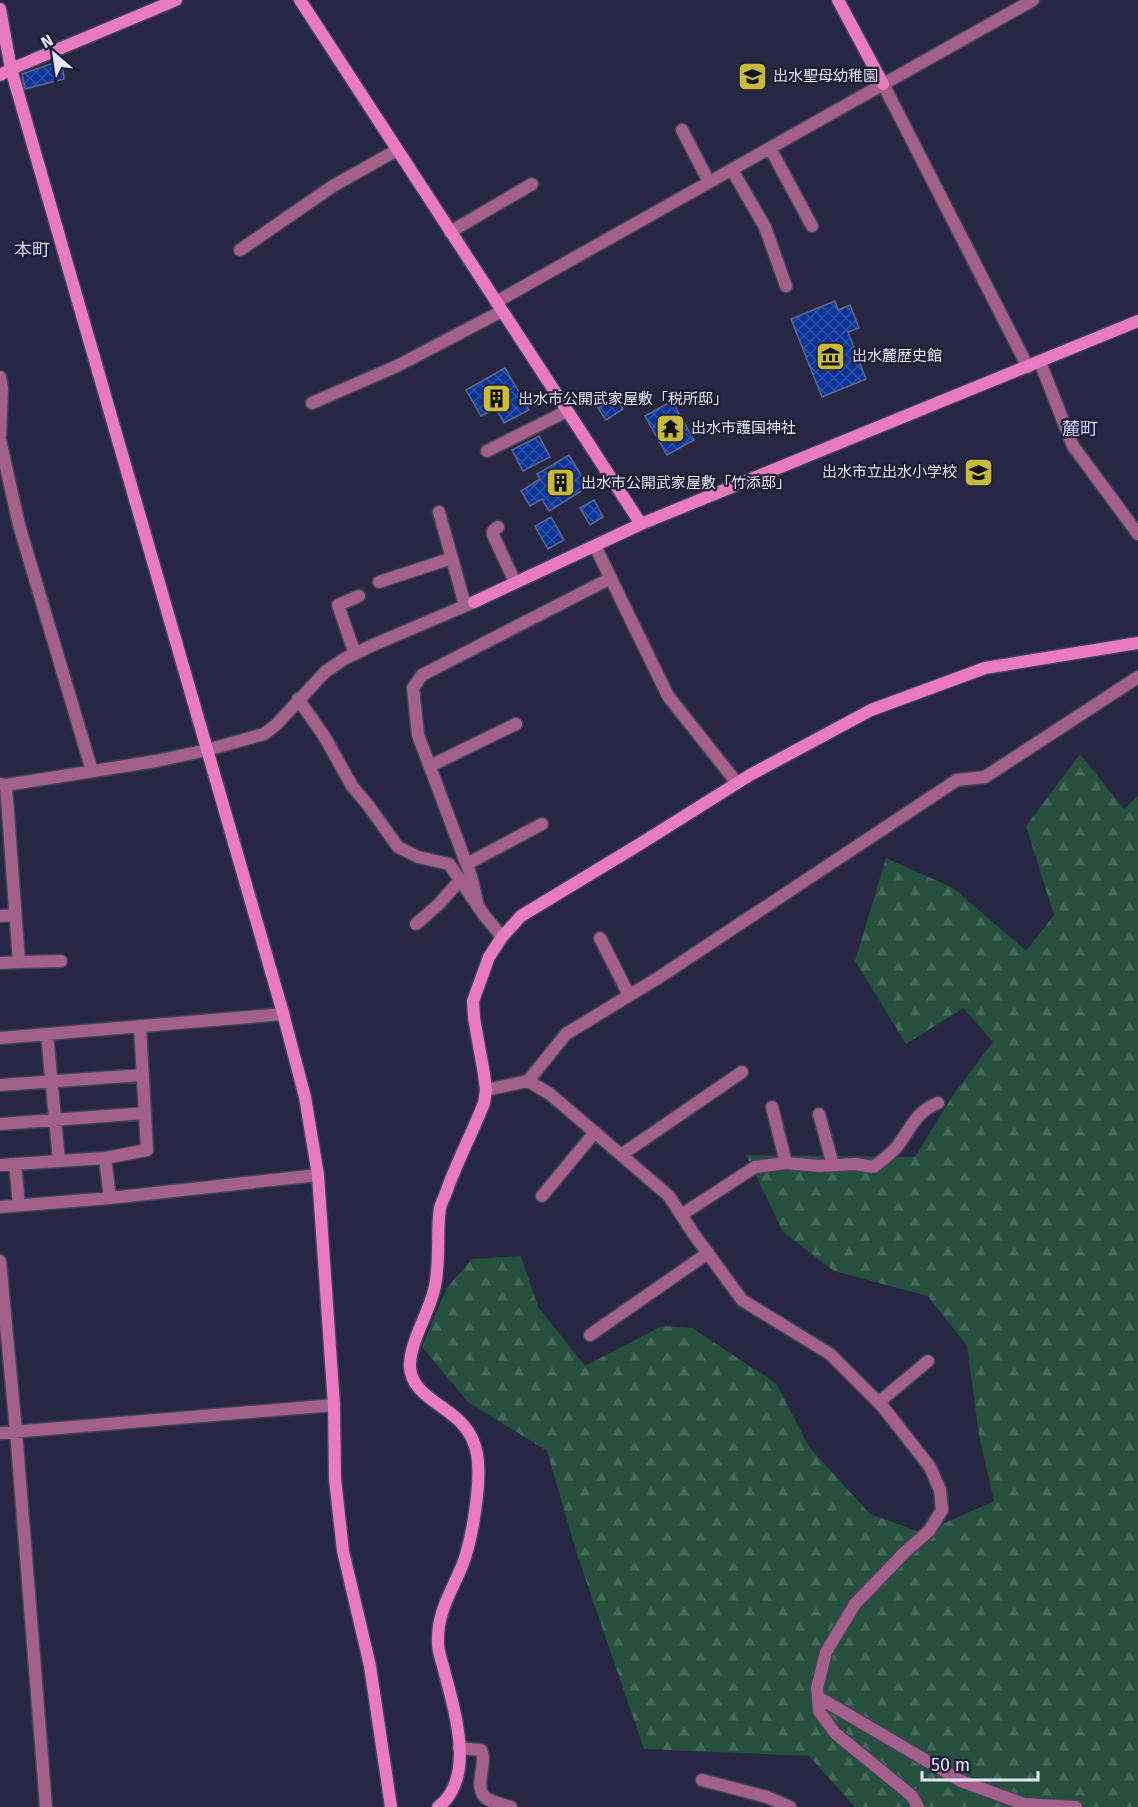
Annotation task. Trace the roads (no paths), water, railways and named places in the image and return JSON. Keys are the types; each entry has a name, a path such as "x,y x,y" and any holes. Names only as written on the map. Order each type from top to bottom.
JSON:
{"street":[{"path":"6,72 176,0"},
{"path":"300,0 641,524"},
{"path":"838,0 1034,364 1073,446 1138,534"},
{"path":"312,403 397,366 709,182 1033,0"},
{"path":"0,9 6,72 207,750 284,1014 305,1097 318,1175 334,1405 335,1479 343,1551 370,1666 391,1807"},
{"path":"682,130 709,182"},
{"path":"770,148 812,226"},
{"path":"240,249 333,186 398,150"},
{"path":"732,170 765,227 786,286"},
{"path":"450,232 532,184"},
{"path":"19,962 3,784 156,761 264,734 277,724 325,672 355,654 641,524 1138,321"},
{"path":"0,377 2,388 0,438 19,525 92,771"},
{"path":"487,451 567,411"},
{"path":"439,512 452,558 469,603"},
{"path":"498,527 493,531 493,535 515,582"},
{"path":"595,546 668,696 737,783"},
{"path":"378,582 452,558"},
{"path":"478,906 467,864 418,735 413,688 422,675 611,578"},
{"path":"355,654 338,605 359,596"},
{"path":"438,1807 453,1788 459,1769 459,1732 438,1645 439,1620 448,1594 462,1567 471,1537 478,1457 474,1441 463,1424 423,1394 413,1378 410,1363 434,1290 441,1208 484,1103 486,1090 473,1001 489,957 502,937 521,916 737,783 871,710 985,668 1138,643"},
{"path":"486,1090 528,1081 566,1034 957,780 985,777 1138,677"},
{"path":"298,699 324,736 352,786 398,847 418,857 449,864 502,937"},
{"path":"430,766 516,724"},
{"path":"467,864 542,824"},
{"path":"416,924 439,904 460,880"},
{"path":"0,916 15,915"},
{"path":"600,938 629,995"},
{"path":"0,963 61,961"},
{"path":"0,1038 284,1014"},
{"path":"0,1165 105,1158 147,1150 140,1026"},
{"path":"47,1034 59,1161"},
{"path":"621,1155 742,1072"},
{"path":"0,1085 143,1075"},
{"path":"528,1081 550,1094 669,1197 742,1300 830,1354 879,1402 930,1467 940,1490 942,1510 929,1531 905,1552 855,1604 826,1652 817,1688 819,1711 835,1733 912,1796 918,1807"},
{"path":"681,1215 755,1167 786,1162 855,1164 874,1167 898,1146 911,1123 926,1108 938,1103"},
{"path":"772,1107 786,1162"},
{"path":"0,1124 145,1113"},
{"path":"819,1113 833,1165"},
{"path":"542,1196 595,1132"},
{"path":"105,1158 110,1198"},
{"path":"15,1164 19,1205"},
{"path":"0,1207 110,1198 318,1175"},
{"path":"590,1335 708,1253"},
{"path":"0,1261 46,1807"},
{"path":"879,1402 928,1362"},
{"path":"0,1433 334,1405"},
{"path":"818,1697 960,1781 1024,1804 1076,1807"},
{"path":"459,1748 481,1750 484,1755 479,1783 480,1793 489,1801 512,1807"},
{"path":"702,1780 767,1797 790,1807"}],"place":[{"name":"出水聖母幼稚園","path":"752,76"},
{"name":"出水麓歴史館","path":"831,356"},
{"name":"出水市公開武家屋敷「税所邸」","path":"497,399"},
{"name":"出水市護国神社","path":"670,428"},
{"name":"出水市立出水小学校","path":"978,472"},
{"name":"出水市公開武家屋敷「竹添邸」","path":"560,483"}],"district":[{"name":"本町","path":"32,250"},
{"name":"麓町","path":"1080,429"}]}
